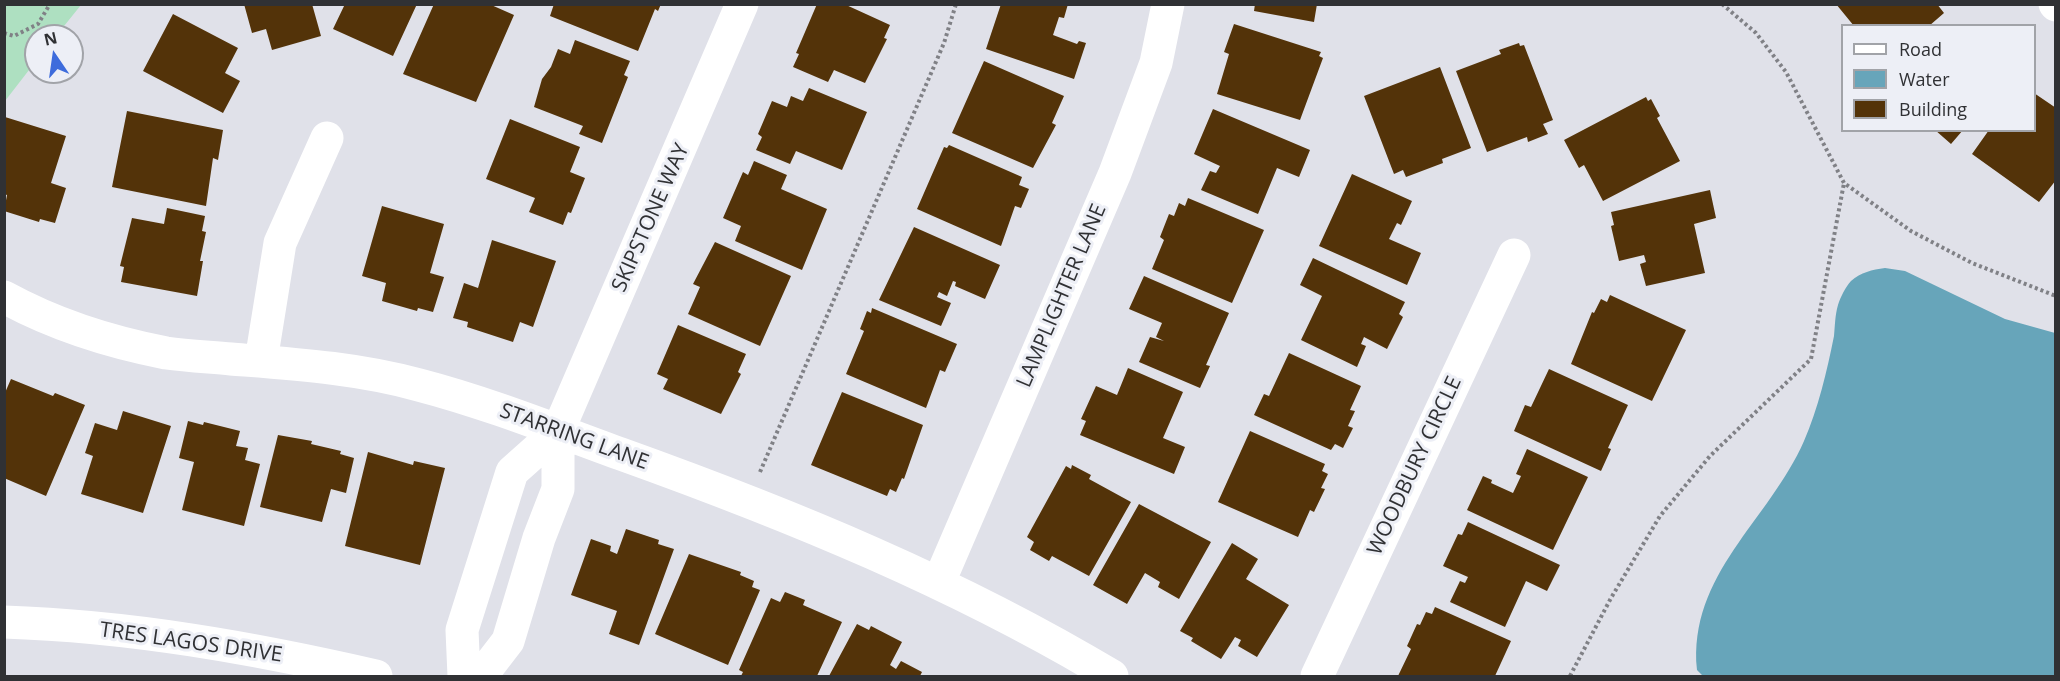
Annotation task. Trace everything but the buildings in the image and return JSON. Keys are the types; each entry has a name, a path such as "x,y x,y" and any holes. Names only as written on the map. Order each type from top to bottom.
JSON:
{"street":[{"name":"SKIPSTONE WAY","path":"481,676 508,641 539,538 558,489 558,431 742,4"},
{"name":"LAMPLIGHTER LANE","path":"939,582 1115,173 1155,63 1168,4"},
{"path":"261,361 279,243 327,138"},
{"name":"WOODBURY CIRCLE","path":"1317,676 1514,255"},
{"name":"STARRING LANE","path":"4,297 44,318 108,339 168,353 374,374 420,385 558,431 748,500 839,537 939,582 1112,676"},
{"name":"SKIPSTONE WAY","path":"464,676 462,630 512,472 558,431"},
{"name":"TRES LAGOS DRIVE","path":"4,622 161,636 282,655 376,676"}],"path":[{"path":"5,34 14,36 38,24 50,4"},
{"path":"748,500 944,43 956,4"},
{"path":"1722,4 1756,33 1786,72 1844,183 1911,231 1931,242 1971,263 2055,296"},
{"path":"1570,676 1611,598 1660,516 1710,456 1811,359 1844,183"}],"green space":[{"path":"5,4 81,5 66,24 24,24 24,76 5,101"}],"water":[{"path":"1885,268 1905,271 2005,319 2055,333 2055,676 1703,676 1697,670 1698,636 1705,605 1718,576 1789,470 1804,441 1814,416 1825,376 1840,299 1847,286 1859,275"}]}
